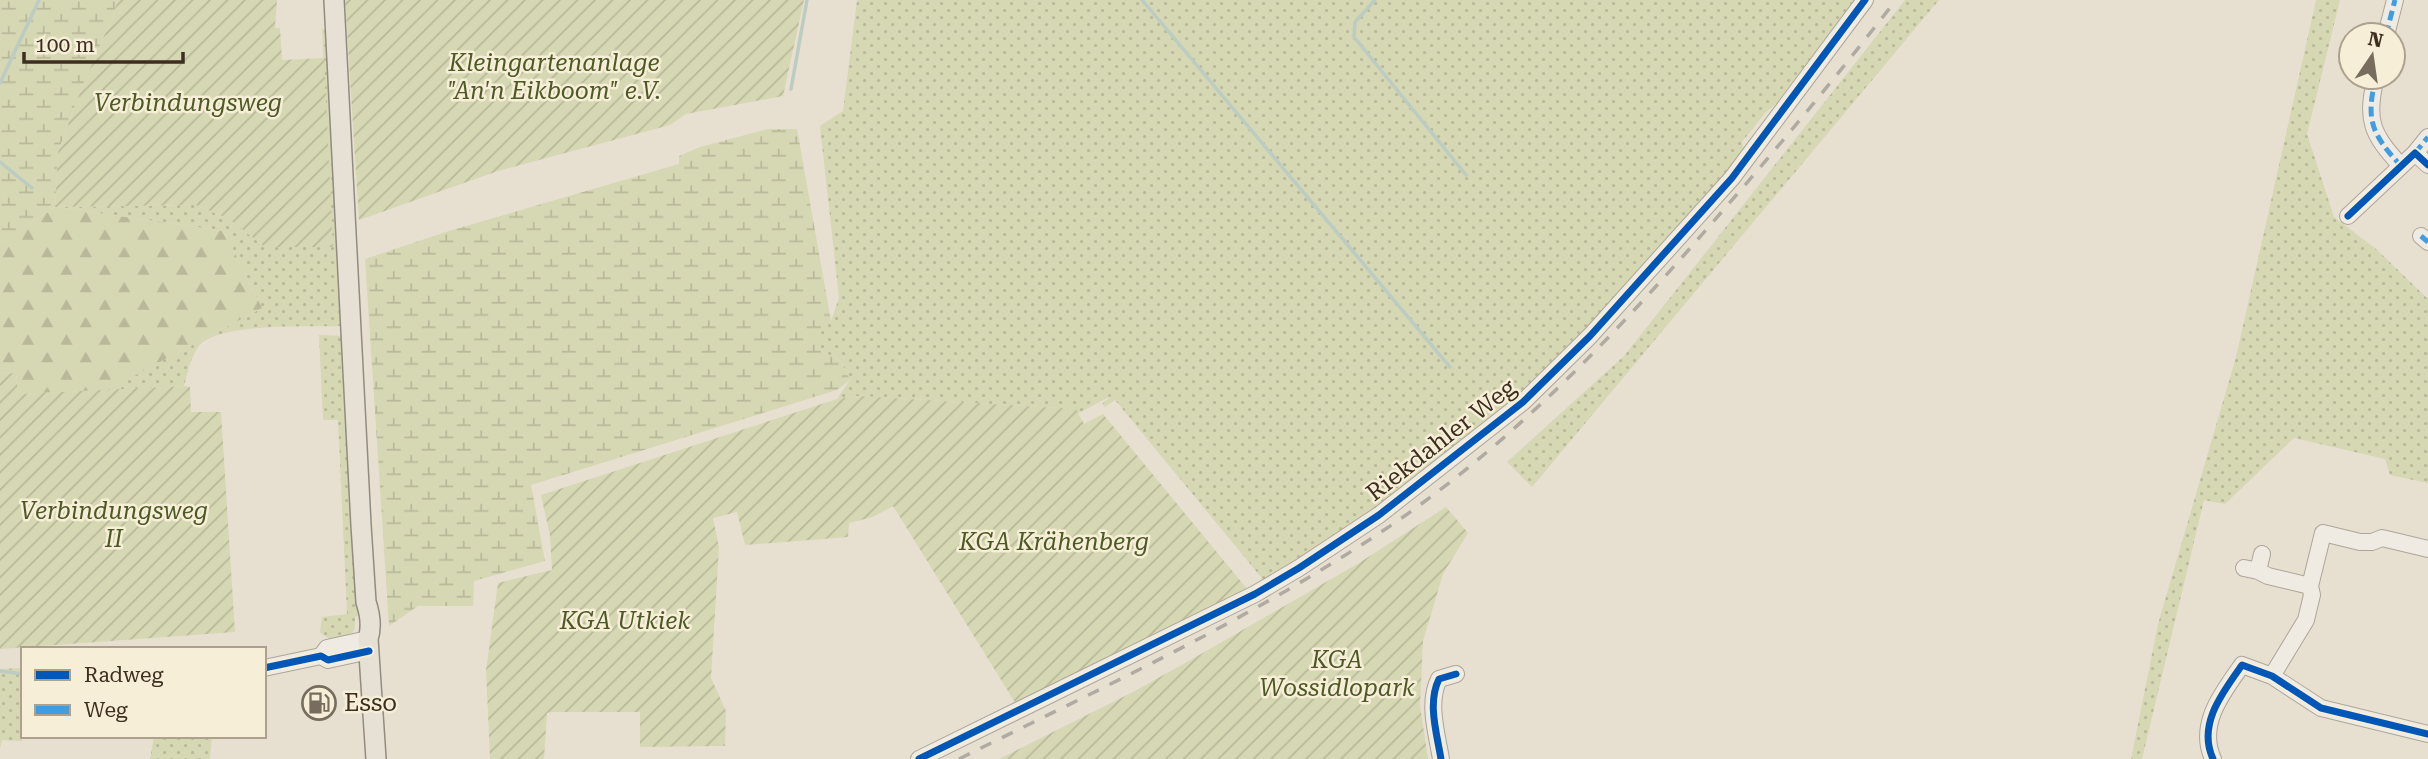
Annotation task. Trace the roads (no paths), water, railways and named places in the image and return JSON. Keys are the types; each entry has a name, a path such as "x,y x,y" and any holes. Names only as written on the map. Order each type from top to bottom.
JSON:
{"main road":[{"path":"334,0 366,602 363,614 369,645 376,759"}],"street":[{"name":"Riekdahler Weg","path":"919,759 1255,594 1380,515 1484,434 1523,402 1591,337 1732,178 1865,0"},
{"path":"2390,21 2395,0"},
{"path":"2372,91 2371,117 2378,140 2400,166"},
{"path":"2348,216 2415,153 2428,136"},
{"path":"2415,153 2428,165"},
{"path":"2272,676 2306,620 2312,595 2310,586 2323,533 2360,541 2372,542 2382,538 2428,549"},
{"path":"2262,554 2251,569 2267,576 2310,586"},
{"path":"266,668 321,656 327,648 369,645"},
{"path":"2213,759 2209,751 2208,732 2212,713 2242,665 2272,676 2321,708 2427,730"},
{"path":"1441,759 1433,699 1439,679 1456,674"}],"waterway":[{"path":"0,83 39,0"},
{"path":"791,89 807,0"},
{"path":"1142,0 1450,367"},
{"path":"1375,0 1355,22 1354,37 1466,175"},
{"path":"0,162 32,188"},
{"path":"0,671 21,674"}],"railway":[{"path":"959,759 1236,619 1344,556 1440,490 1564,382 1640,304 1783,140 1896,0"}],"place":[{"name":"Esso","path":"319,703"}],"park label":[{"name":"Kleingartenanlage \"An'n Eikboom\" e.V.","path":"554,77"},
{"name":"Verbindungsweg","path":"188,103"},
{"name":"Verbindungsweg II","path":"114,525"},
{"name":"KGA Krähenberg","path":"1054,542"},
{"name":"KGA Utkiek","path":"625,621"},
{"name":"KGA Wossidlopark","path":"1337,674"}]}
